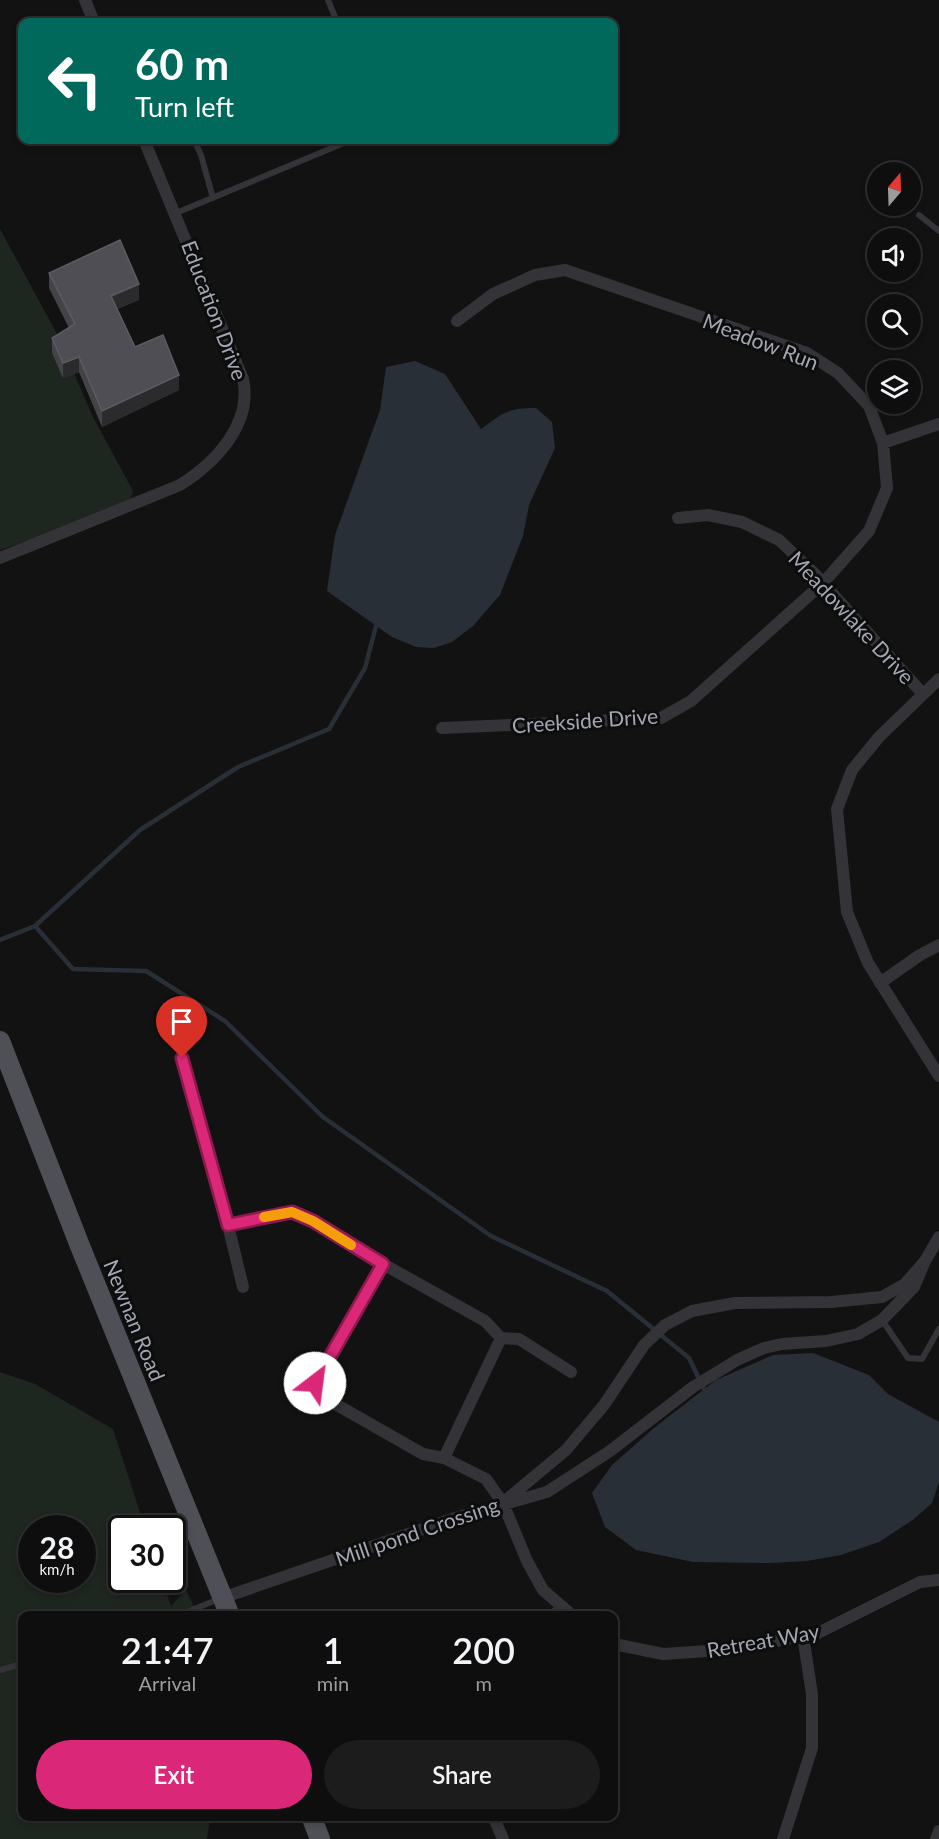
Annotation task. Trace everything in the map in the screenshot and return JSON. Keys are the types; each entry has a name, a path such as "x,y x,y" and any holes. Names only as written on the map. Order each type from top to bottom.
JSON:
{"main road":[{"name":"Newnan Road","path":"0,1041 226,1607"},
{"path":"313,1821 320,1839"}],"street":[{"path":"85,0 92,18"},
{"name":"Education Drive","path":"0,558 180,485 205,469 221,451 239,420 245,404 246,391 243,379 146,144"},
{"name":"Meadow Run","path":"457,321 493,294 535,274 565,270 807,353 838,373 869,406 883,443 887,488 870,531 823,583"},
{"path":"883,443 939,424"},
{"name":"Meadowlake Drive","path":"678,518 708,516 742,522 779,540 823,583 923,694"},
{"name":"Creekside Drive","path":"442,728 661,718 691,701 823,583"},
{"path":"939,679 879,737 852,770 837,809 847,912 868,963 939,1076"},
{"path":"880,983 920,955 939,945"},
{"path":"182,1058 243,1287"},
{"path":"228,1225 292,1212 313,1221 383,1264 485,1321 501,1338 519,1339 572,1372"},
{"name":"Mill pond Crossing","path":"226,1607 503,1503 566,1450 604,1405 644,1345 665,1325 692,1311 735,1303 831,1302 882,1297 905,1284 926,1261 939,1237"},
{"path":"503,1503 547,1492 610,1451 693,1387 737,1360 764,1348 782,1344 826,1341 858,1334 882,1320 914,1287 926,1261"},
{"path":"383,1264 315,1383 323,1397 423,1454 444,1458 486,1479 503,1503 527,1562 543,1590 568,1611"},
{"path":"444,1458 501,1338"},
{"name":"Retreat Way","path":"618,1645 663,1654 723,1650 816,1634 920,1582 939,1580"},
{"path":"783,1839 812,1748 812,1694 803,1636"},
{"path":"496,1821 502,1839"},
{"path":"936,1839 939,1831"}],"lane":[{"path":"328,0 335,18"},
{"path":"196,144 213,198"},
{"path":"176,213 341,144"},
{"path":"920,216 939,231"},
{"path":"882,1320 909,1358 922,1359 939,1329"},
{"path":"204,1611 226,1607"},
{"path":"0,1670 18,1665"}],"shaded area":[{"path":"0,229 56,332 93,417 133,491 128,507 0,550"},
{"path":"415,361 445,374 481,429 506,412 536,408 552,422 555,448 529,505 523,536 500,595 473,626 452,642 434,648 416,647 392,637 327,591 335,535 380,410 386,367"},
{"path":"813,1353 869,1375 888,1394 939,1422 939,1482 932,1503 914,1519 879,1542 841,1555 807,1561 771,1563 693,1562 636,1550 605,1527 592,1493 612,1465 654,1428 716,1380 773,1355"},
{"path":"0,1372 35,1384 113,1429 141,1515 108,1515 108,1593 166,1593 171,1606 183,1593 186,1593 186,1590 196,1611 18,1611 18,1821 209,1821 207,1839 0,1839"}],"building":[{"path":"120,240 139,284 111,296 135,347 163,335 179,375 102,411 79,357 63,363 52,338 75,324 49,273"}],"waterway":[{"path":"0,940 35,926 140,830 238,767 329,729 365,668 376,626"},
{"path":"35,926 73,969 146,971 225,1021 323,1117 491,1236 607,1291 689,1358 704,1389"}],"slow traffic":[{"path":"264,1217 292,1212 313,1221 351,1245"}],"route":[{"path":"182,1058 228,1225 248,1219 292,1212 313,1221 383,1264 315,1383"}]}
